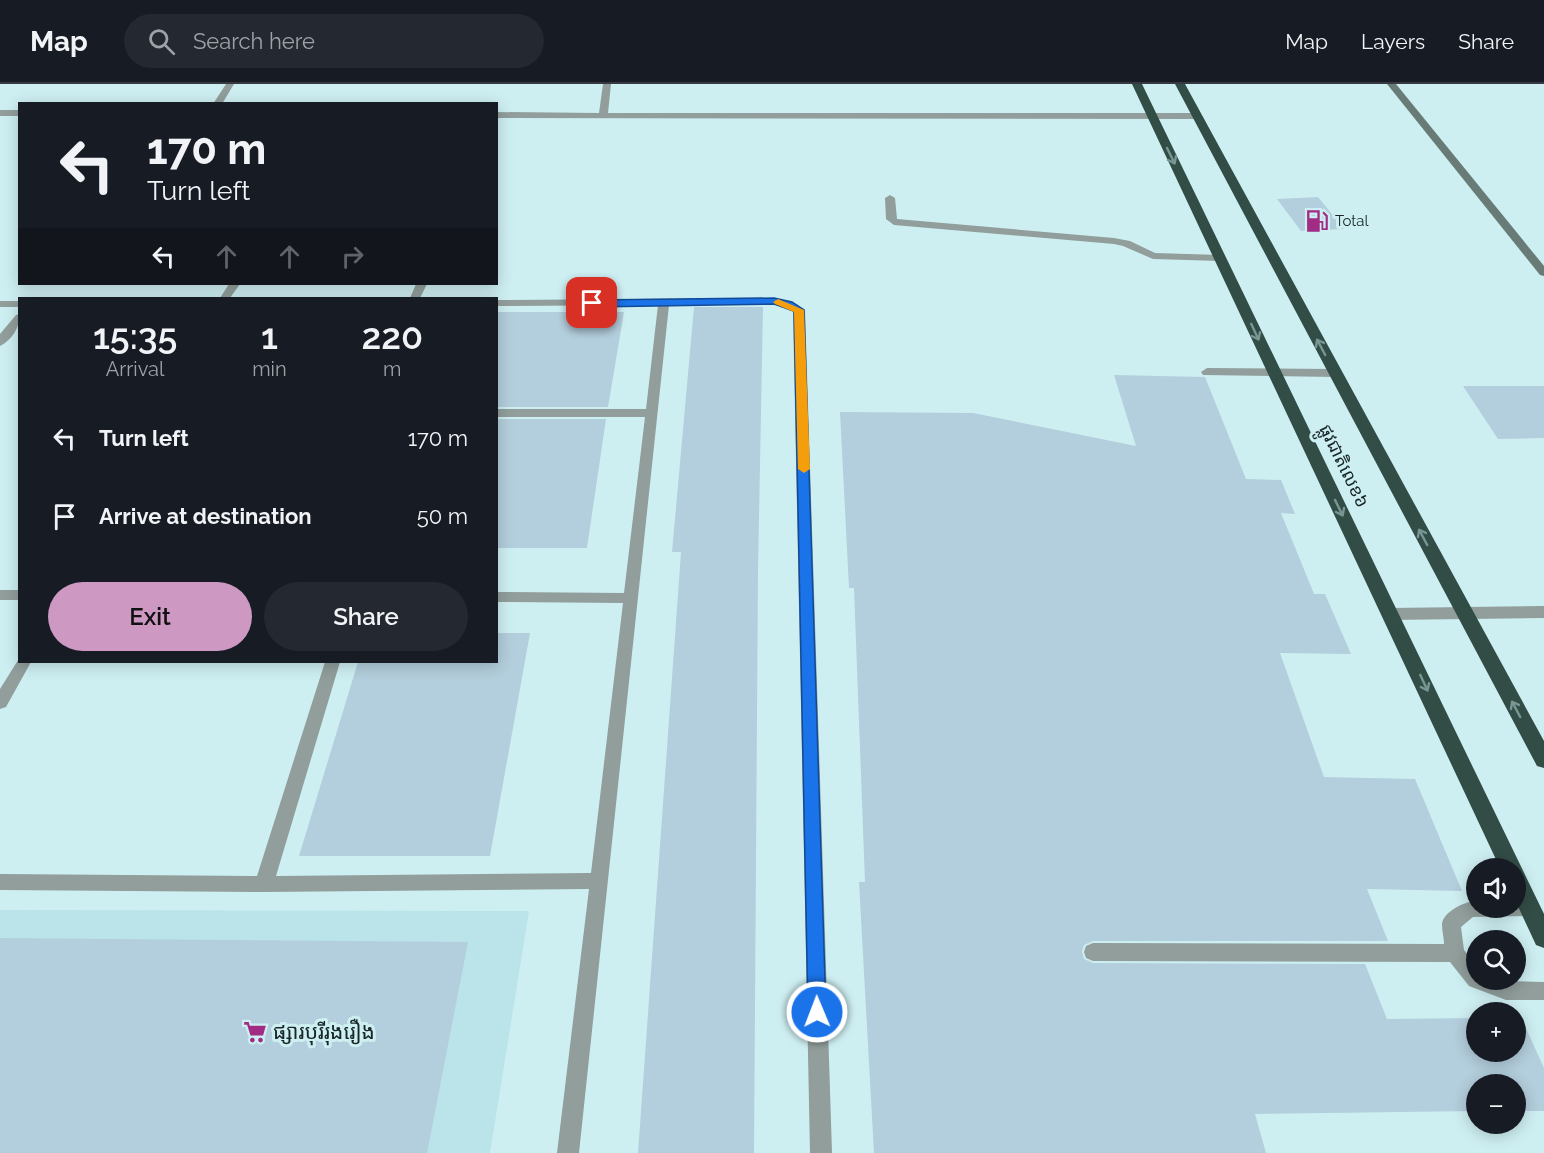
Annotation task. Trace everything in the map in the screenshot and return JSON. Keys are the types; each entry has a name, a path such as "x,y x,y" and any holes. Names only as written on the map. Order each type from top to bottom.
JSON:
{"highway":[{"name":"ផ្លូវជាតិលេខ៦","path":"1137,84 1506,858"},
{"name":"ផ្លូវជាតិលេខ៦","path":"1180,84 1544,760"},
{"path":"1526,900 1544,938"}],"street":[{"path":"218,102 230,84"},
{"path":"603,116 607,84"},
{"path":"1390,84 1544,273"},
{"path":"0,113 18,113"},
{"path":"498,115 1197,116"},
{"path":"890,198 891,219 894,222 1126,243 1153,256 1168,258 1220,258"},
{"path":"498,303 774,301 788,304 799,310 821,1153"},
{"path":"568,1153 664,303"},
{"path":"0,304 18,304"},
{"path":"0,342 18,320"},
{"path":"1207,372 1335,373"},
{"path":"498,413 651,413"},
{"path":"0,595 18,595"},
{"path":"498,597 631,598"},
{"path":"1390,614 1544,612"},
{"path":"0,703 22,663"},
{"path":"264,884 332,663"},
{"path":"0,882 264,884 598,881"},
{"path":"1466,967 1455,953 1451,923 1470,909 1530,908"},
{"path":"1093,952 1455,953"},
{"path":"1504,990 1544,991"}],"shaded area":[{"name":"ផ្សារបុរីរុងរឿង","path":"0,910 529,911 490,1153 0,1153"}],"building":[{"path":"1318,197 1344,229 1301,231 1277,199"},
{"path":"694,307 763,307 758,570 754,1153 638,1153 681,552 672,552"},
{"path":"498,312 624,312 608,407 498,407"},
{"path":"1114,375 1205,377 1246,479 1281,480 1295,514 1281,513 1314,594 1325,594 1351,654 1280,653 1324,777 1415,779 1462,891 1367,889 1388,941 1093,941 1084,945 1082,951 1084,959 1093,963 1365,964 1387,1019 1466,1018 1466,1062 1526,1062 1526,1028 1544,1068 1544,1111 1526,1111 1526,1074 1466,1074 1466,1111 1255,1114 1266,1153 874,1153 859,882 865,882 854,588 849,588 840,412 973,413 1136,446"},
{"path":"1463,386 1544,386 1544,438 1498,439"},
{"path":"498,419 606,419 587,548 498,548"},
{"path":"498,633 530,633 490,856 299,856 358,663 498,663"},
{"name":"ផ្សារបុរីរុងរឿង","path":"0,938 468,942 427,1153 0,1153"}],"slow traffic":[{"path":"778,302 799,310 804,469"}],"place":[{"name":"Total","path":"1317,221"},
{"name":"ផ្សារបុរីរុងរឿង","path":"255,1032"}],"route":[{"path":"592,303 774,301 788,304 799,310 817,1012"}]}
